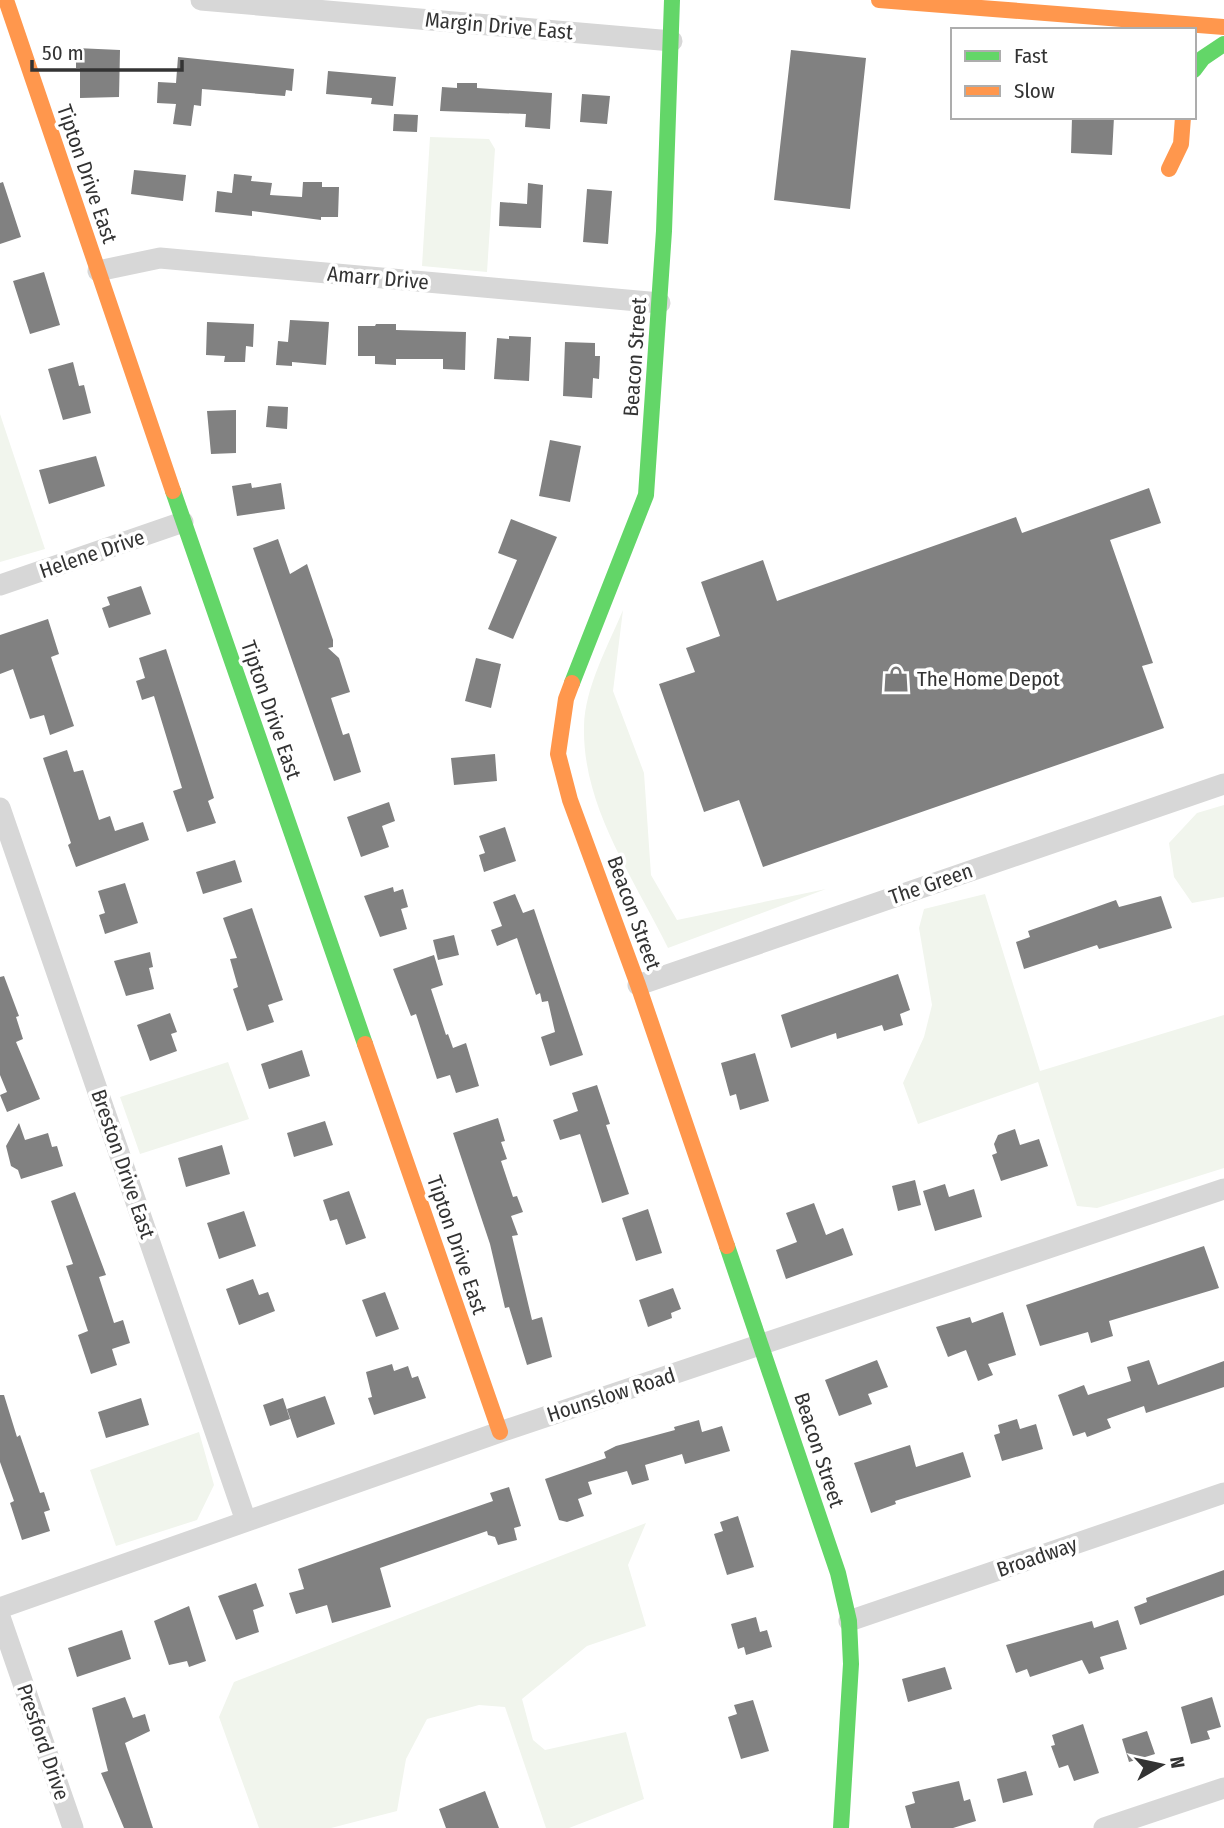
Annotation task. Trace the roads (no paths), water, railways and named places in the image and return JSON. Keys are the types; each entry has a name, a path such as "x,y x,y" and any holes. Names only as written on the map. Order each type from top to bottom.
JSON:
{"main road":[{"name":"Tipton Drive East","path":"6,0 183,522 500,1432"},
{"name":"Beacon Street","path":"672,0 660,303 646,495 566,699 558,754 570,800 638,985 838,1573 849,1621 851,1664 841,1828"},
{"path":"879,0 1174,26 1224,27"},
{"path":"1174,26 1184,4"},
{"path":"1196,67 1203,58 1224,44"},
{"path":"1161,143 1169,169 1181,144 1183,119"}],"street":[{"name":"Margin Drive East","path":"201,0 672,41"},
{"name":"Amarr Drive","path":"98,271 160,258 660,303"},
{"name":"Helene Drive","path":"0,585 183,522"},
{"name":"The Green","path":"638,985 1224,784"},
{"name":"Breston Drive East","path":"0,808 246,1521"},
{"name":"Hounslow Road","path":"0,1608 500,1432 1224,1189"},
{"name":"Broadway","path":"849,1621 1224,1493"},
{"name":"Presford Drive","path":"0,1617 73,1828"},
{"path":"1104,1828 1224,1788"}],"place":[{"name":"The Home Depot","path":"896,679"}]}
